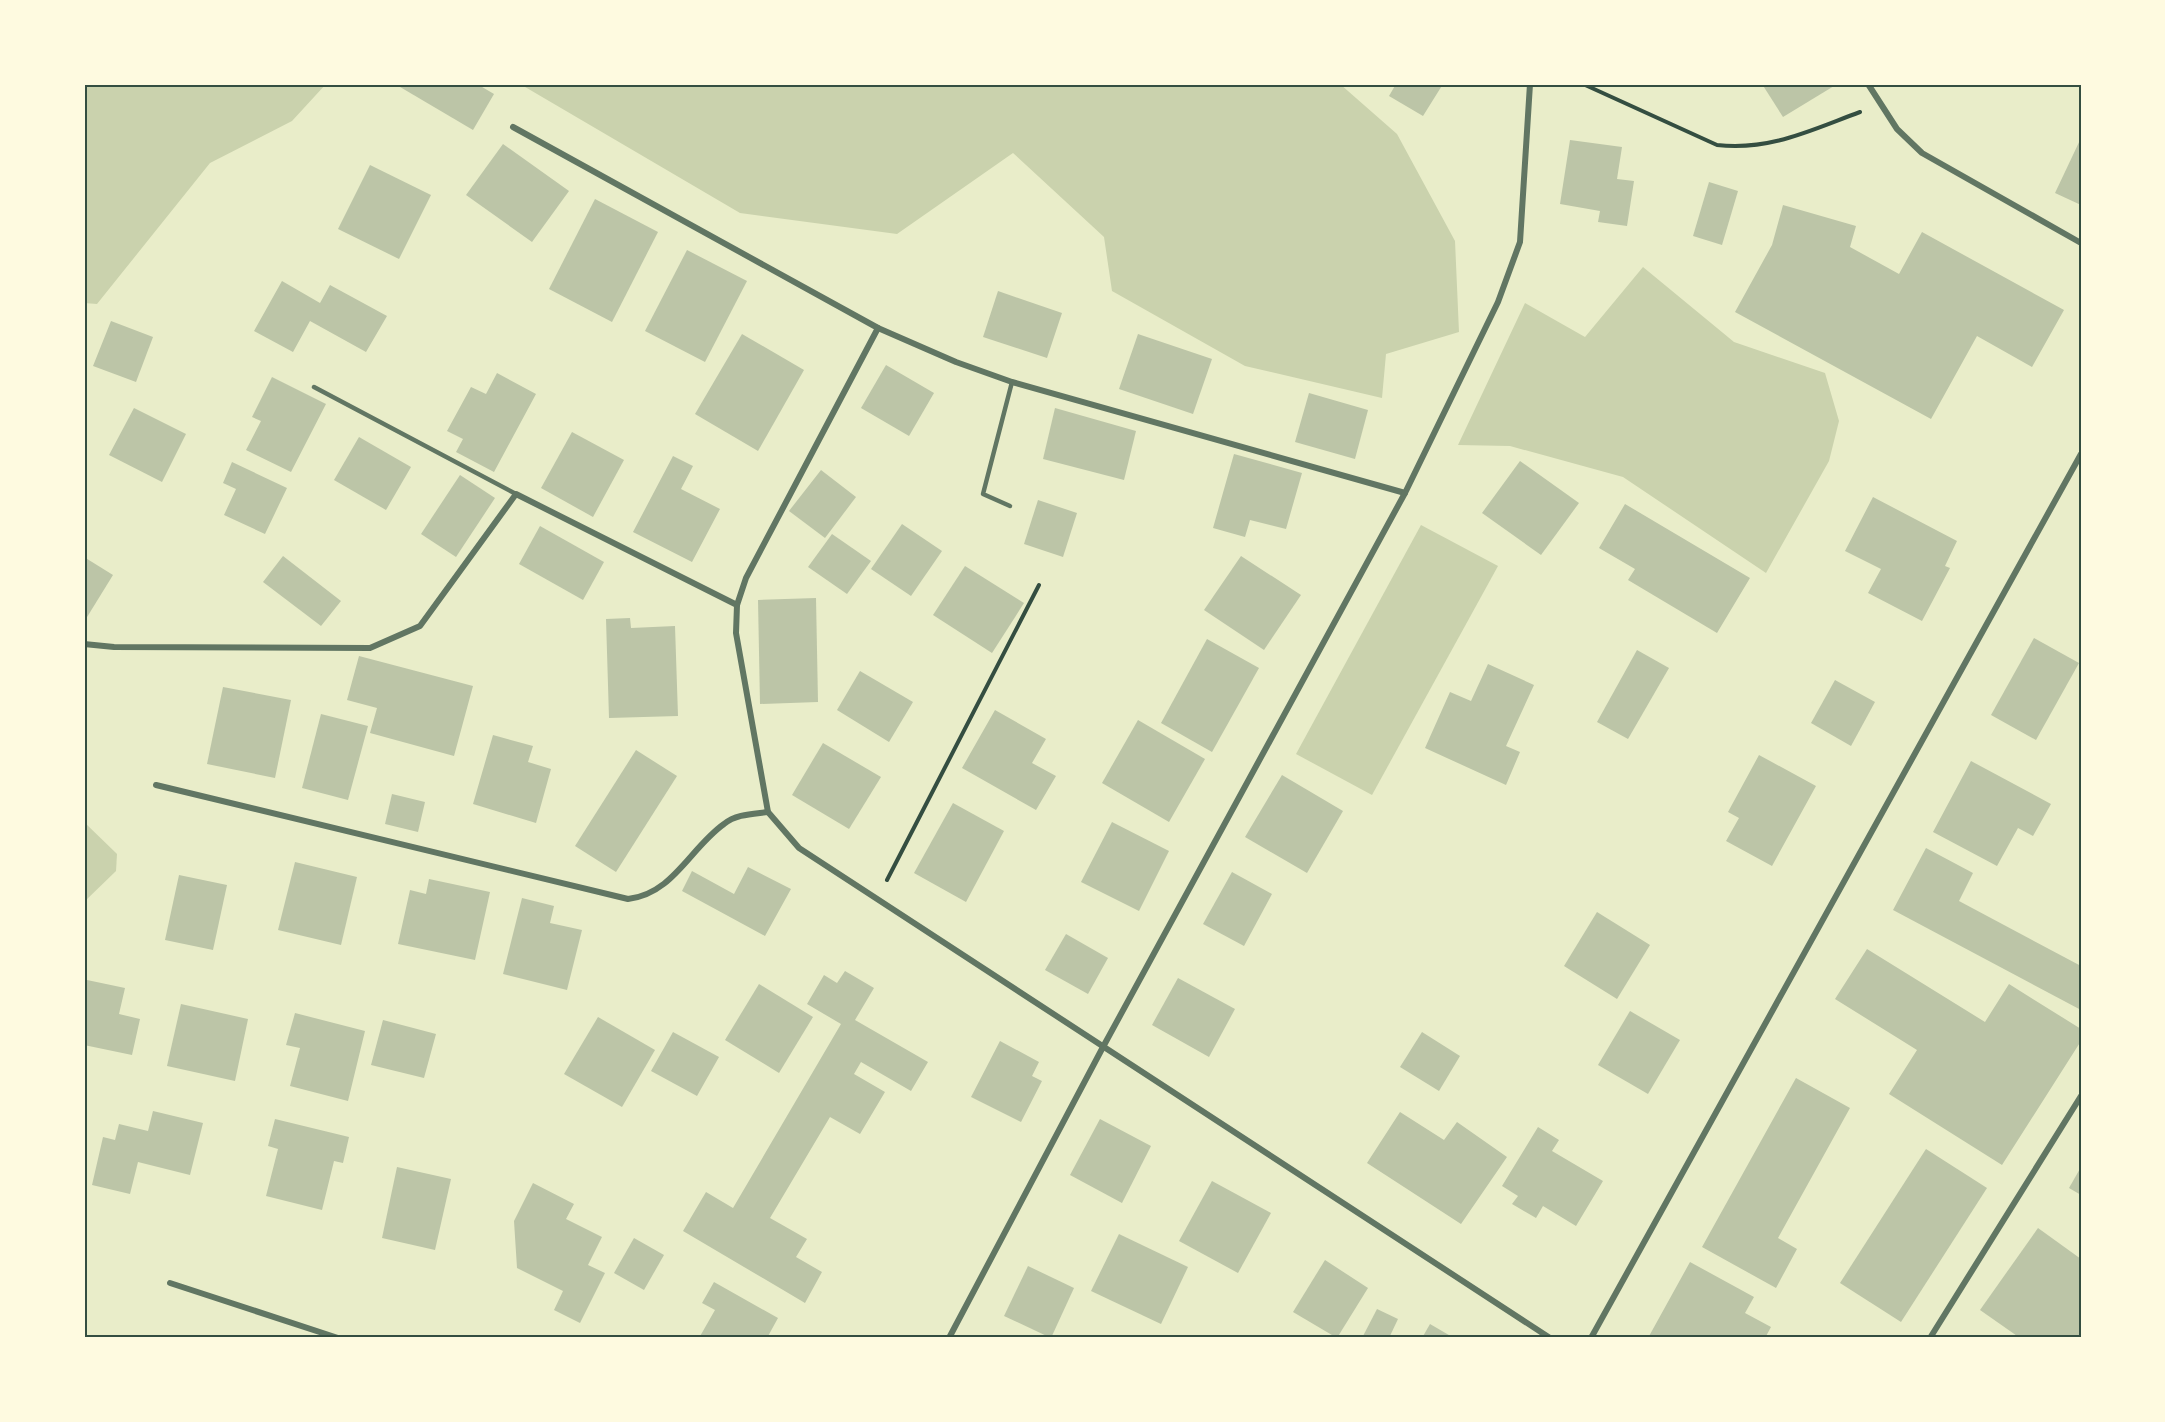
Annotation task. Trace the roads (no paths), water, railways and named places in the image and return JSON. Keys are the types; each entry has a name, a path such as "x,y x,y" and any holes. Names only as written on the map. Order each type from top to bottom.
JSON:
{"street":[{"path":"949,1338 1104,1047 1405,494 1498,302 1520,242 1530,84"},
{"path":"1868,84 1897,129 1922,153 2081,243"},
{"path":"513,127 878,328 956,362 1012,382 1405,494"},
{"path":"878,328 746,578 737,605 736,633 768,812 799,848 1550,1338"},
{"path":"1591,1338 2081,454"},
{"path":"84,645 370,648 420,626 516,494 737,605"},
{"path":"156,785 628,899 644,897 659,890 724,823 742,815 768,812"},
{"path":"1930,1338 2081,1096"},
{"path":"170,1283 338,1338"}],"lane":[{"path":"1010,506 983,494 1012,382"},
{"path":"314,387 516,494"}]}
